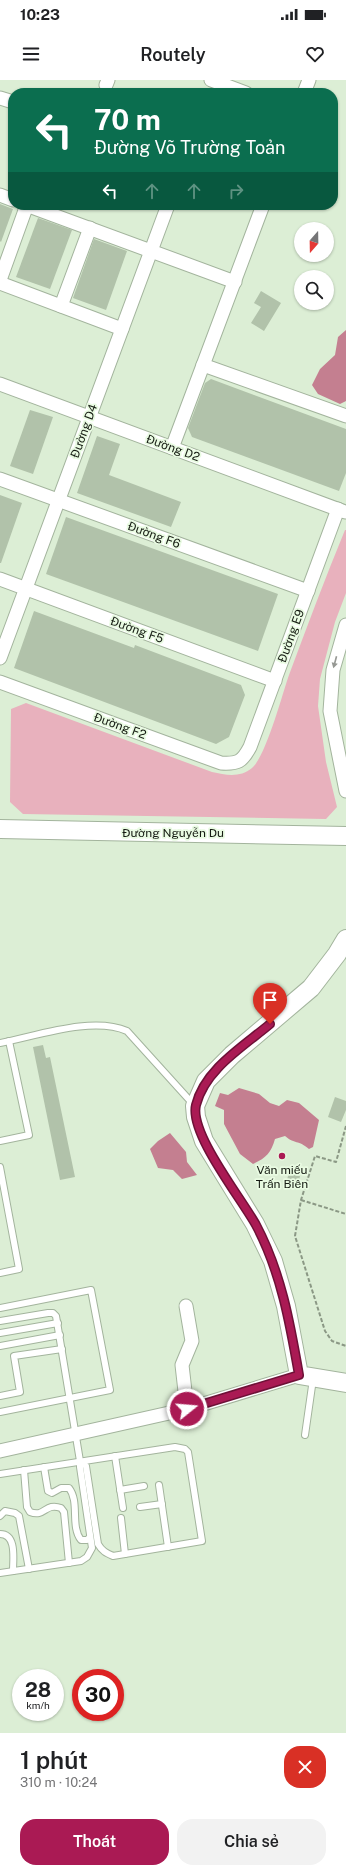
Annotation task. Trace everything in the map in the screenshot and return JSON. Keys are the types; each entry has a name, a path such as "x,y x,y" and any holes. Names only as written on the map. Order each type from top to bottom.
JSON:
{"main road":[{"name":"Đường Nguyễn Du","path":"0,829 346,836"},
{"path":"346,939 337,954 311,988 232,1055 206,1081 195,1106 196,1117 204,1141 255,1224 273,1261 306,1377 346,1383"}],"street":[{"path":"212,83 229,88"},
{"path":"0,280 25,210"},
{"path":"41,210 235,282"},
{"name":"Đường D4","path":"0,658 166,210"},
{"path":"172,448 261,210"},
{"path":"61,306 90,228"},
{"path":"0,283 122,328"},
{"path":"203,365 346,416"},
{"name":"Đường D2","path":"0,384 342,511"},
{"name":"Đường F6","path":"0,479 308,591"},
{"name":"Đường E9","path":"240,760 245,757 250,747 308,591 342,511"},
{"name":"Đường F5","path":"0,579 275,681"},
{"path":"346,625 332,670 330,711 346,791"},
{"name":"Đường F2","path":"0,682 221,764 235,764 240,760"},
{"path":"186,1306 192,1341 182,1365 187,1409"},
{"path":"0,1451 187,1409 306,1377"}],"lane":[{"path":"0,1043 81,1026 116,1026 127,1031 195,1106"},
{"path":"0,1141 29,1135 9,1041"},
{"path":"0,1167 19,1269 0,1273"},
{"path":"0,1308 91,1290 110,1390 0,1412"},
{"path":"0,1321 53,1313 58,1323 92,1548 87,1557 81,1561 0,1573"},
{"path":"0,1334 58,1323"},
{"path":"0,1346 60,1335"},
{"path":"0,1396 20,1392 14,1356 62,1349"},
{"path":"305,1435 306,1377"},
{"path":"0,1474 80,1461 175,1447 185,1449 188,1452 202,1541 112,1556 101,1550 98,1544 86,1466 80,1461"},
{"path":"115,1456 123,1508"},
{"path":"44,1467 48,1492 52,1493 66,1487 72,1491 77,1535 81,1540 87,1540 90,1537"},
{"path":"24,1470 27,1507 30,1512 36,1514 41,1513 50,1506 55,1505 61,1508 64,1512 69,1563"},
{"path":"159,1485 168,1547"},
{"path":"120,1490 144,1486"},
{"path":"140,1508 162,1504"},
{"path":"0,1516 6,1511 10,1511 19,1516 30,1569"},
{"path":"121,1518 125,1554"},
{"path":"0,1534 4,1534 9,1537 12,1543 13,1571"}],"path":[{"path":"346,1126 336,1162 315,1156 301,1200 295,1236 324,1331 332,1341 346,1346"},
{"path":"301,1200 346,1214"}],"shaded area":[{"path":"346,330 346,401 340,404 318,394 312,385 320,369 335,355 338,337"},
{"path":"345,530 346,593 335,622 320,679 318,706 326,762 337,807 326,819 23,814 10,802 11,709 26,703 212,772 233,775 243,773 252,768 263,751 268,739 289,675"},
{"path":"239,1088 259,1094 270,1103 279,1106 287,1100 299,1103 319,1120 313,1147 309,1149 285,1136 275,1139 272,1148 267,1154 261,1160 253,1164 240,1154 224,1124 224,1110 215,1106 220,1093 228,1095"},
{"path":"170,1133 186,1152 187,1162 197,1175 182,1179 173,1170 158,1168 150,1149 158,1141"}],"building":[{"path":"0,204 8,207 8,210 13,210 1,242"},
{"path":"38,218 72,230 50,289 16,277"},
{"path":"94,239 127,251 106,310 73,298"},
{"path":"261,291 281,303 264,331 251,323 261,307 254,303"},
{"path":"211,379 346,429 346,473 339,491 192,437 188,428 205,383"},
{"path":"30,410 53,417 33,474 10,466"},
{"path":"97,436 120,444 109,475 181,502 171,527 77,493"},
{"path":"0,495 22,503 1,563 0,563"},
{"path":"66,517 278,594 258,651 46,574"},
{"path":"34,611 134,648 135,645 241,685 245,695 229,737 216,744 14,668"},
{"path":"43,1045 46,1058 50,1057 75,1177 60,1180 33,1047"},
{"path":"335,1097 346,1101 346,1110 341,1122 328,1117"},
{"path":"289,1173 300,1176 297,1189 285,1186"}],"place":[{"name":"Văn miếu Trấn Biên","path":"282,1156"}],"route":[{"path":"187,1409 299,1375 286,1306 273,1261 255,1224 204,1141 196,1117 195,1106 206,1081 232,1055 270,1024"}]}
